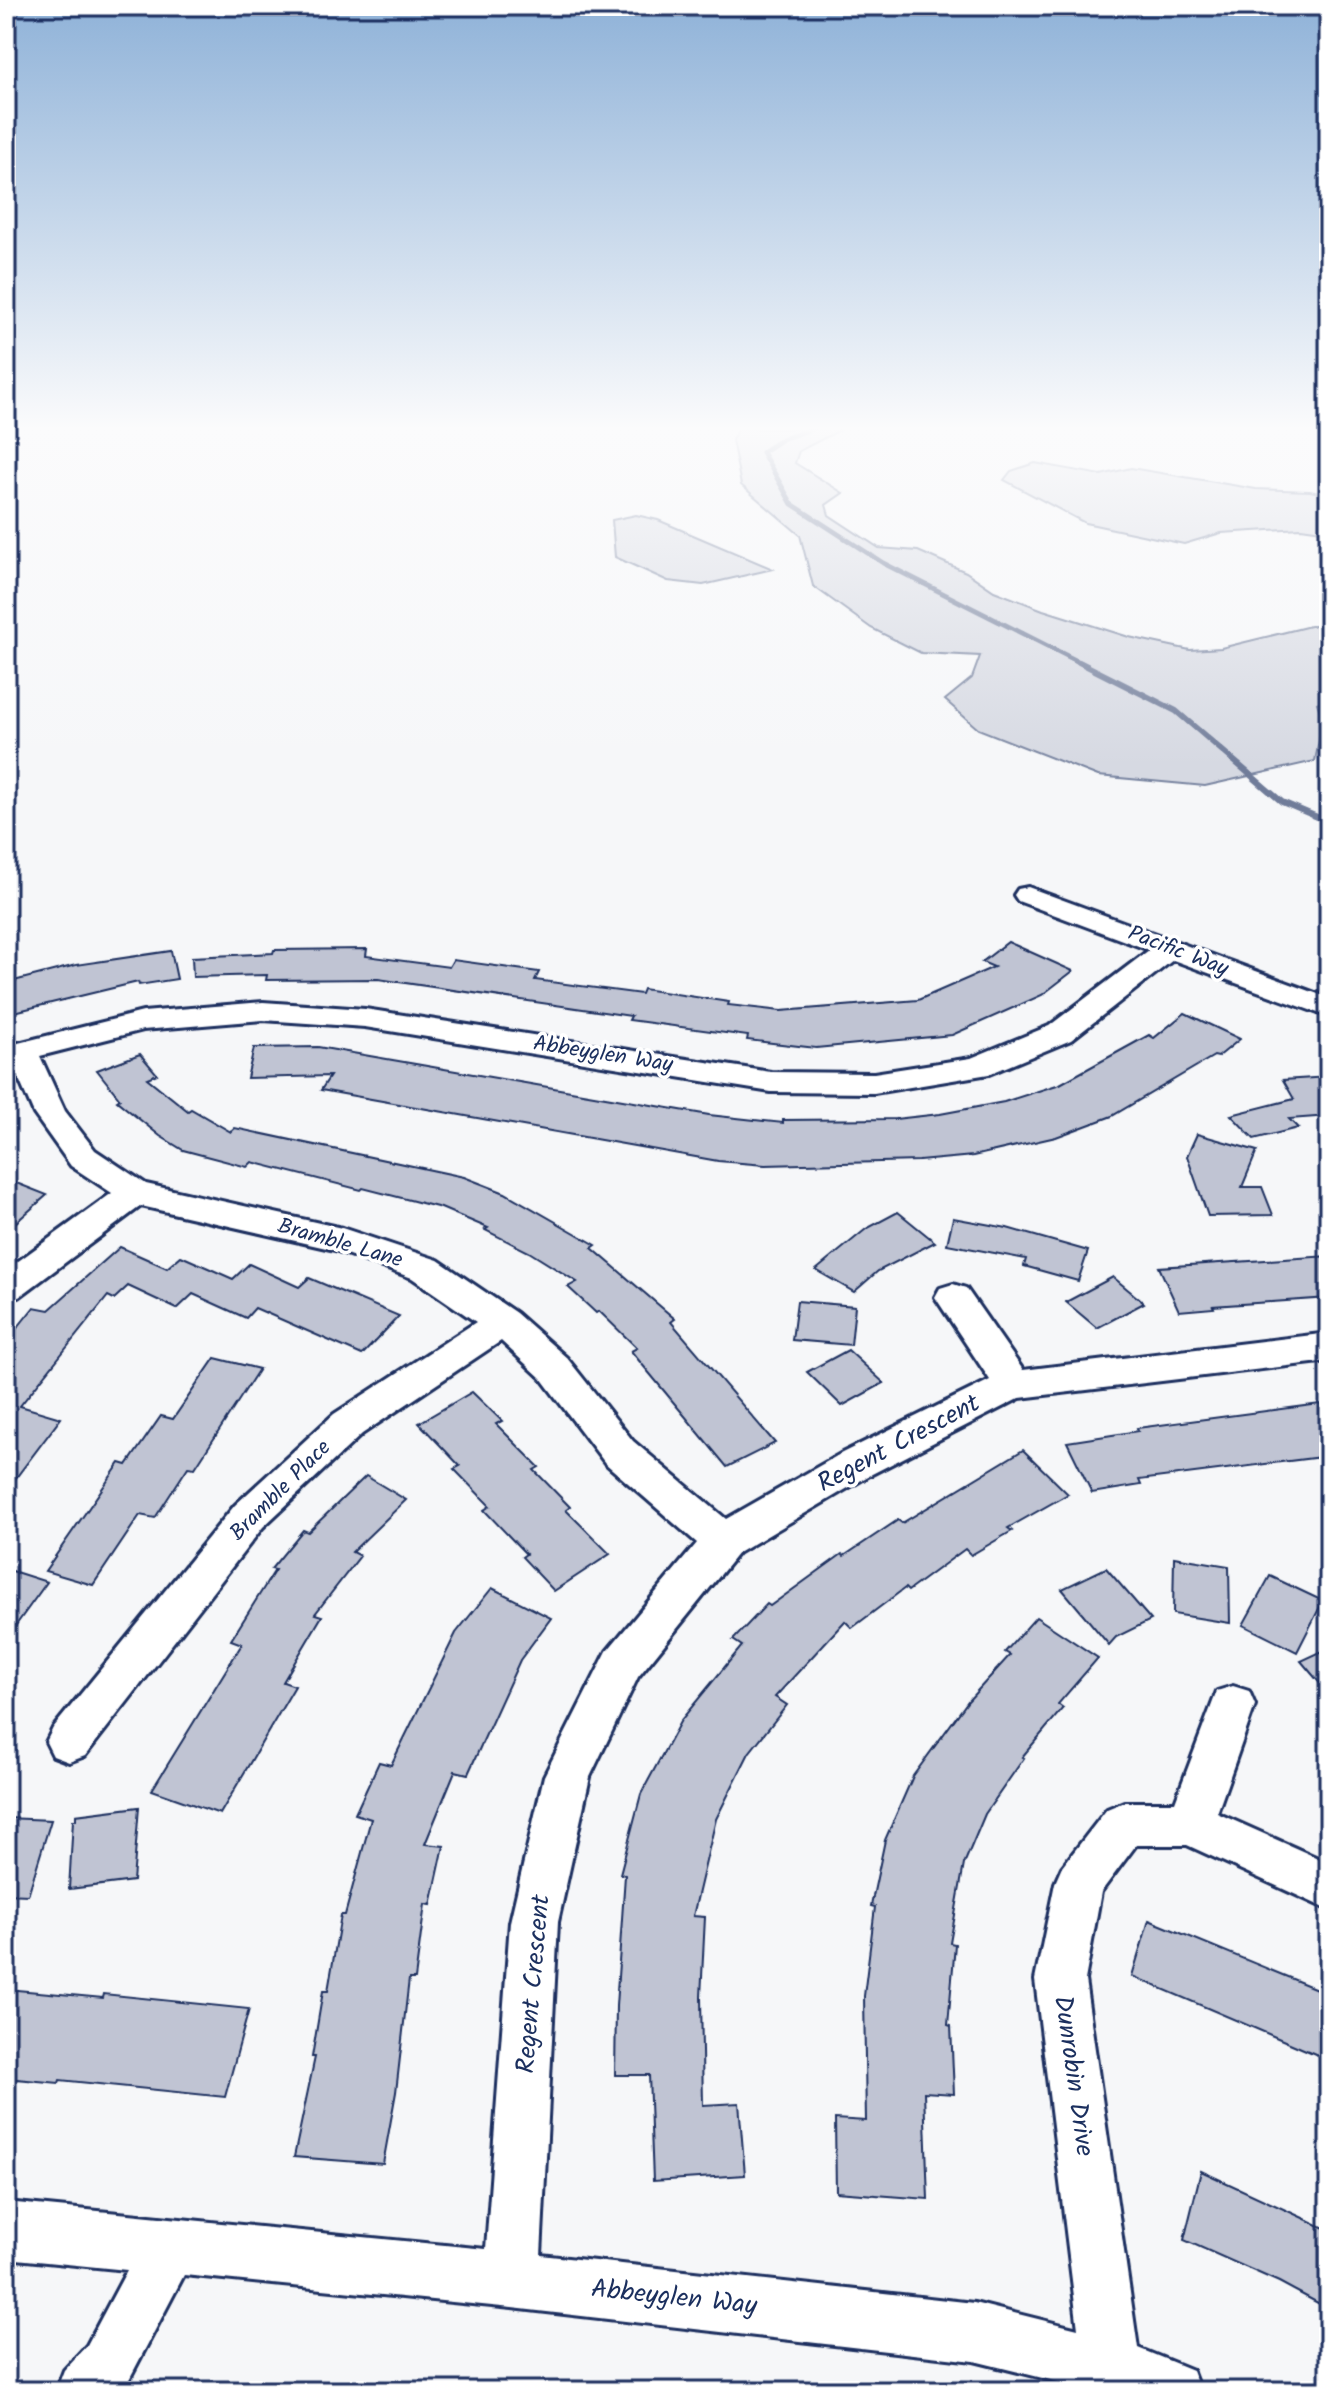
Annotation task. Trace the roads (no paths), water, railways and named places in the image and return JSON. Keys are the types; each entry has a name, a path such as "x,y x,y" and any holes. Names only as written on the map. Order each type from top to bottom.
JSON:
{"street":[{"name":"Pacific Way","path":"1028,895 1329,1008"},
{"name":"Abbeyglen Way","path":"14,1052 143,1021 263,1011 365,1018 771,1082 874,1083 978,1067 1060,1033 1169,949"},
{"name":"Bramble Lane","path":"14,1052 50,1114 83,1158 135,1193 342,1240 425,1269 503,1322 554,1368 619,1452 723,1541"},
{"path":"6,1288 135,1193"},
{"path":"953,1297 1013,1385"},
{"name":"Bramble Place","path":"69,1742 249,1516 348,1424 503,1322"},
{"name":"Regent Crescent","path":"512,2280 534,1922 567,1776 622,1664 723,1541 856,1464 1013,1385 1329,1347"},
{"path":"1233,1705 1190,1823 1329,1887"},
{"name":"Dunrobin Drive","path":"1110,2379 1060,1980 1079,1883 1124,1824 1190,1823"},
{"name":"Abbeyglen Way","path":"6,2230 512,2280 974,2332 1110,2379 1171,2391"},
{"path":"85,2391 107,2365 169,2247"}],"waterway":[{"path":"849,541 883,563 1083,664"},
{"path":"1079,662 1176,711 1282,802 1329,822"}]}
